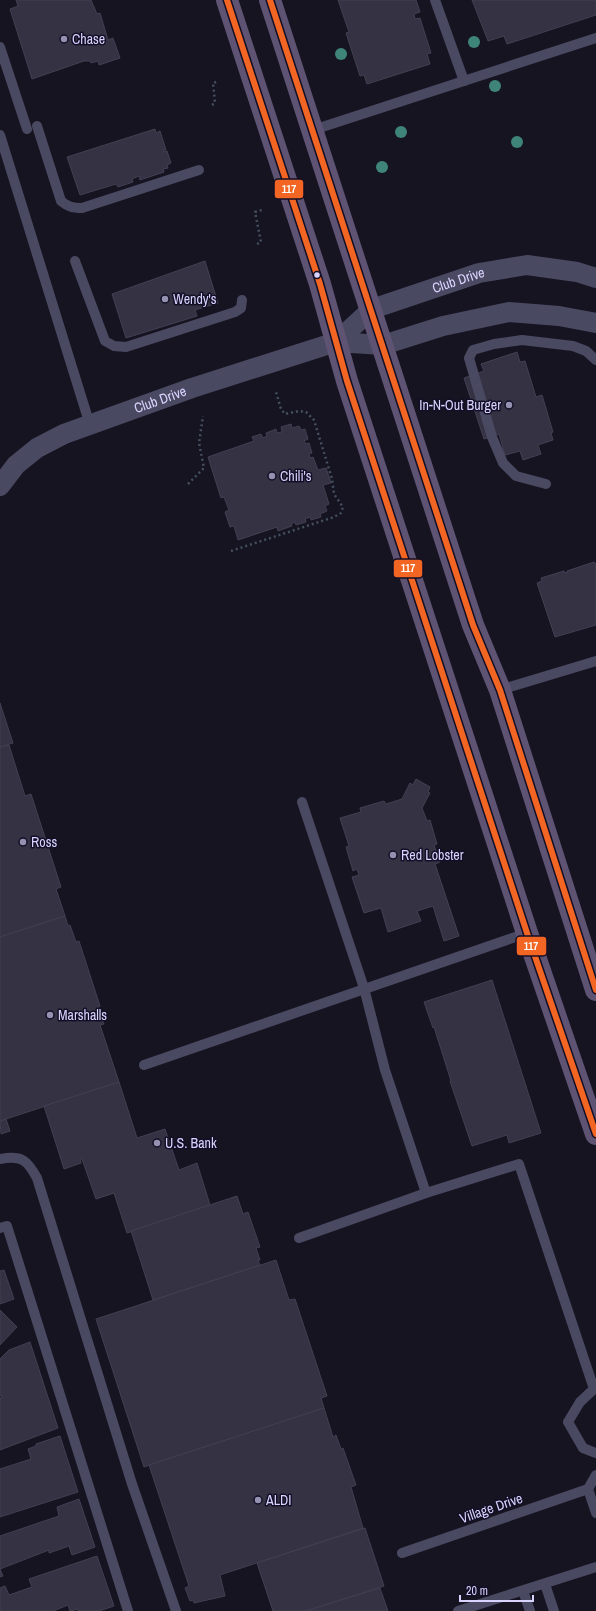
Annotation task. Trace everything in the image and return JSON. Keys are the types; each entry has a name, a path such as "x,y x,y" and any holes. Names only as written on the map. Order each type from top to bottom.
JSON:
{"main road":[{"path":"227,0 320,284 336,342 527,933 596,1134"},
{"path":"270,0 372,309 473,625 500,690 596,990"}],"street":[{"name":"Club Drive","path":"336,342 372,309 479,273 527,265 577,272 596,278"},
{"name":"Club Drive","path":"2,482 16,465 37,448 64,434 192,388 336,342 383,345 443,326 509,312 559,316 596,322"}],"lane":[{"path":"436,0 464,81"},
{"path":"313,130 596,38"},
{"path":"0,47 60,201 66,206 82,208 200,170"},
{"path":"0,136 90,425"},
{"path":"75,261 105,341 114,346 126,347 235,312 241,308 242,300"},
{"path":"546,484 516,476 503,463 492,436 469,358 473,350 494,344 522,340 572,346 586,351 596,360"},
{"path":"500,690 596,661"},
{"path":"302,802 364,988 385,1070 426,1193"},
{"path":"144,1065 527,933"},
{"path":"0,1159 15,1156 29,1164 37,1178 132,1484 176,1611"},
{"path":"300,1238 426,1193 519,1164 594,1389 580,1402 568,1422 583,1448 596,1453"},
{"path":"0,1228 7,1226 128,1611"},
{"path":"596,1475 592,1490 596,1513"},
{"name":"Village Drive","path":"402,1553 592,1490"},
{"path":"458,1611 596,1567"},
{"path":"545,1584 554,1611"},
{"path":"523,1591 530,1611"}],"path":[{"path":"212,105 216,104 213,83 219,81"},
{"path":"257,244 261,242 255,212 262,210"},
{"path":"231,551 334,517 341,513 342,508 334,494 332,480 314,420 306,412 285,414 281,409 276,392"},
{"path":"188,484 204,468 199,443 203,416"}],"building":[{"name":"Chase","path":"16,0 91,0 97,14 100,13 108,40 113,38 120,58 99,65 98,61 91,63 90,61 84,61 32,79 10,9 18,6"},
{"path":"338,0 416,0 420,12 414,14 415,19 420,18 431,53 427,54 430,64 367,84 364,75 360,76 346,33 349,32"},
{"path":"472,0 596,0 596,15 507,44 504,36 488,41"},
{"path":"155,129 156,133 160,131 166,150 163,150 164,152 167,151 171,163 167,165 168,168 163,169 164,172 140,180 139,176 132,179 133,182 118,187 116,184 80,195 67,157"},
{"name":"Wendy's","path":"205,261 218,303 195,310 197,316 126,338 112,294"},
{"name":"In-N-Out Burger","path":"517,352 520,362 525,361 536,397 542,395 553,432 551,433 553,440 538,445 541,454 523,460 520,451 505,455 499,434 484,439 464,378 484,371 481,364"},
{"name":"Chili's","path":"291,424 292,428 299,426 301,430 305,429 308,439 304,441 306,444 309,443 312,453 309,454 310,458 313,457 318,470 326,468 331,483 323,485 329,504 325,506 327,511 320,514 321,517 311,520 310,517 305,519 306,522 296,525 295,522 291,524 292,526 278,531 277,527 238,540 234,526 230,527 225,512 229,510 224,497 221,498 208,457 254,441 252,437 261,434 263,438 267,436 266,433 276,429 277,433 282,432 281,427"},
{"path":"594,562 596,564 596,625 555,637 537,583 542,581 541,578 564,571 565,573"},
{"path":"0,703 13,743 0,747"},
{"name":"Ross","path":"9,745 25,796 31,794 61,887 56,889 65,916 0,937 0,747"},
{"name":"Red Lobster","path":"416,779 430,787 428,792 430,793 422,808 427,821 430,820 437,844 434,845 440,862 435,864 459,936 444,941 433,906 417,911 421,921 388,932 381,908 364,913 352,877 359,875 357,869 353,871 346,847 349,846 340,818 361,812 360,808 384,801 386,804 402,799 410,783 413,785"},
{"name":"Marshalls","path":"65,916 76,942 79,941 100,1006 98,1007 104,1024 100,1025 119,1082 0,1121 0,937"},
{"path":"492,980 541,1133 509,1143 507,1135 472,1146 434,1027 433,1028 424,1002"},
{"path":"119,1082 137,1138 165,1129 179,1170 197,1163 210,1205 127,1233 114,1193 96,1199 82,1159 80,1159 81,1163 64,1169 44,1106"},
{"path":"6,1119 10,1131 1,1134 0,1121"},
{"path":"237,1196 243,1214 248,1212 260,1247 256,1248 260,1265 153,1300 131,1231"},
{"path":"276,1260 289,1300 295,1299 327,1396 321,1398 324,1408 144,1467 96,1319"},
{"path":"4,1270 14,1299 0,1304 0,1271"},
{"path":"0,1310 17,1327 0,1345"},
{"path":"30,1342 58,1428 0,1450 0,1398 2,1397 0,1395 0,1359 9,1350"},
{"name":"ALDI","path":"324,1408 333,1437 336,1435 341,1449 343,1448 356,1485 351,1487 363,1528 220,1575 225,1596 194,1603 193,1600 190,1601 185,1588 189,1586 149,1465"},
{"path":"60,1436 78,1492 0,1517 0,1469 31,1459 28,1449 36,1446 36,1444"},
{"path":"79,1499 95,1547 72,1555 69,1546 49,1553 49,1550 0,1569 0,1536 59,1516 57,1507"},
{"path":"365,1528 384,1586 306,1611 273,1611 257,1563"},
{"path":"97,1556 114,1606 99,1611 78,1611 78,1609 70,1611 68,1605 53,1611 0,1611 0,1588 5,1586 9,1595 32,1587 29,1579"},
{"path":"0,1569 3,1576 0,1577"},
{"path":"380,1588 388,1611 306,1611"}],"transit line":[{"name":"117","path":"227,0 320,284 347,381 527,933 596,1134"},
{"name":"117","path":"270,0 473,625 500,690 596,990"}],"place":[{"name":"Chase","path":"64,39"},
{"name":"Wendy's","path":"165,299"},
{"name":"In-N-Out Burger","path":"509,405"},
{"name":"Chili's","path":"272,476"},
{"name":"Ross","path":"23,842"},
{"name":"Red Lobster","path":"393,855"},
{"name":"Marshalls","path":"50,1015"},
{"name":"U.S. Bank","path":"157,1143"},
{"name":"ALDI","path":"258,1500"}]}
